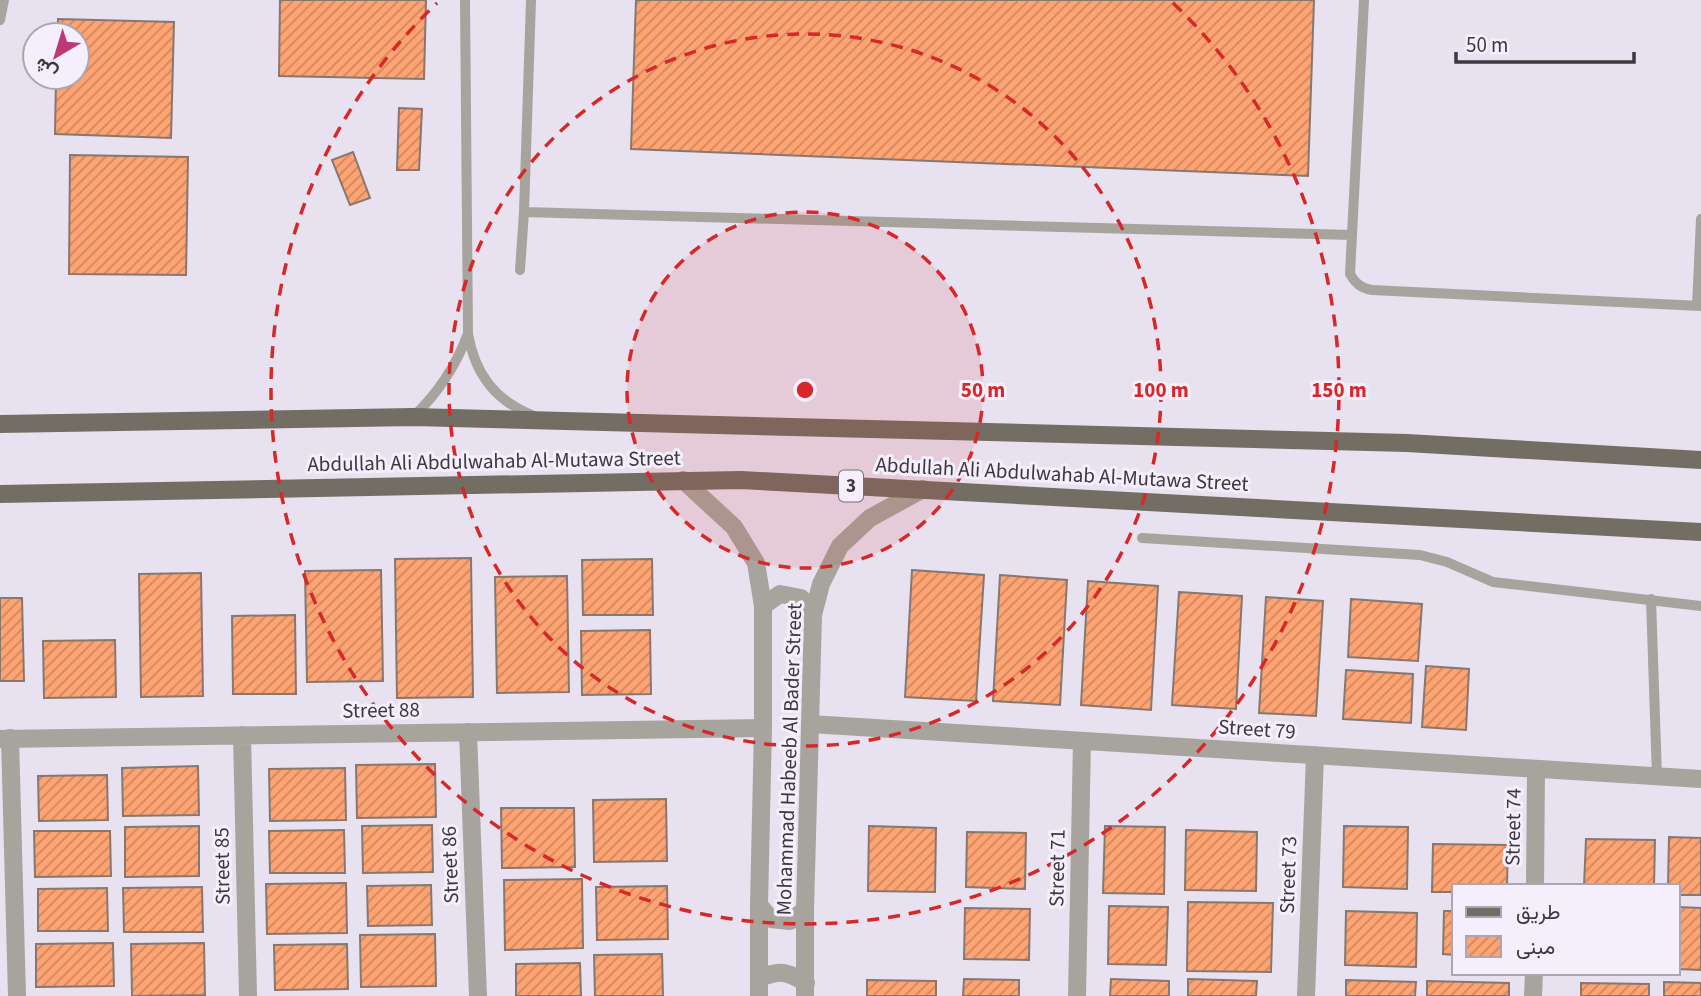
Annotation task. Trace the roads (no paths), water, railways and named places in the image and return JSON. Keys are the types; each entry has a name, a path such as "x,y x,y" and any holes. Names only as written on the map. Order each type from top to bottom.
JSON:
{"main road":[{"name":"Abdullah Ali Abdulwahab Al-Mutawa Street","path":"0,424 413,417 1407,443 1701,460"},
{"name":"Abdullah Ali Abdulwahab Al-Mutawa Street","path":"0,494 741,480 1701,532"}],"street":[{"name":"Mohammad Habeeb Al Bader Street","path":"683,480 734,527 756,563 763,606 760,987"},
{"name":"Mohammad Habeeb Al Bader Street","path":"806,989 805,910 813,615 821,584 840,546 870,518 923,489"},
{"path":"763,606 780,594 801,598 813,615"},
{"name":"Street 79","path":"810,724 1701,779"},
{"name":"Street 88","path":"5,739 763,728"},
{"name":"Street 86","path":"468,732 478,996"},
{"name":"Street 85","path":"243,735 248,996"},
{"path":"5,739 17,996"},
{"name":"Street 71","path":"1077,996 1082,741"},
{"name":"Street 73","path":"1306,996 1315,755"},
{"name":"Street 74","path":"1535,884 1536,769"},
{"path":"759,905 771,919 790,921 805,910"},
{"path":"760,987 775,972 792,974 806,989"},
{"path":"1533,996 1534,975"}],"lane":[{"path":"0,20 4,0"},
{"path":"465,0 467,334 477,366 496,393 524,412 556,421"},
{"path":"520,270 531,0"},
{"path":"1364,0 1350,274 1357,285 1362,288 1699,306 1701,219"},
{"path":"524,212 1352,235"},
{"path":"413,417 446,379 467,334"},
{"path":"1142,538 1420,555 1447,562 1493,582 1701,606"},
{"path":"1651,599 1657,777"}]}
